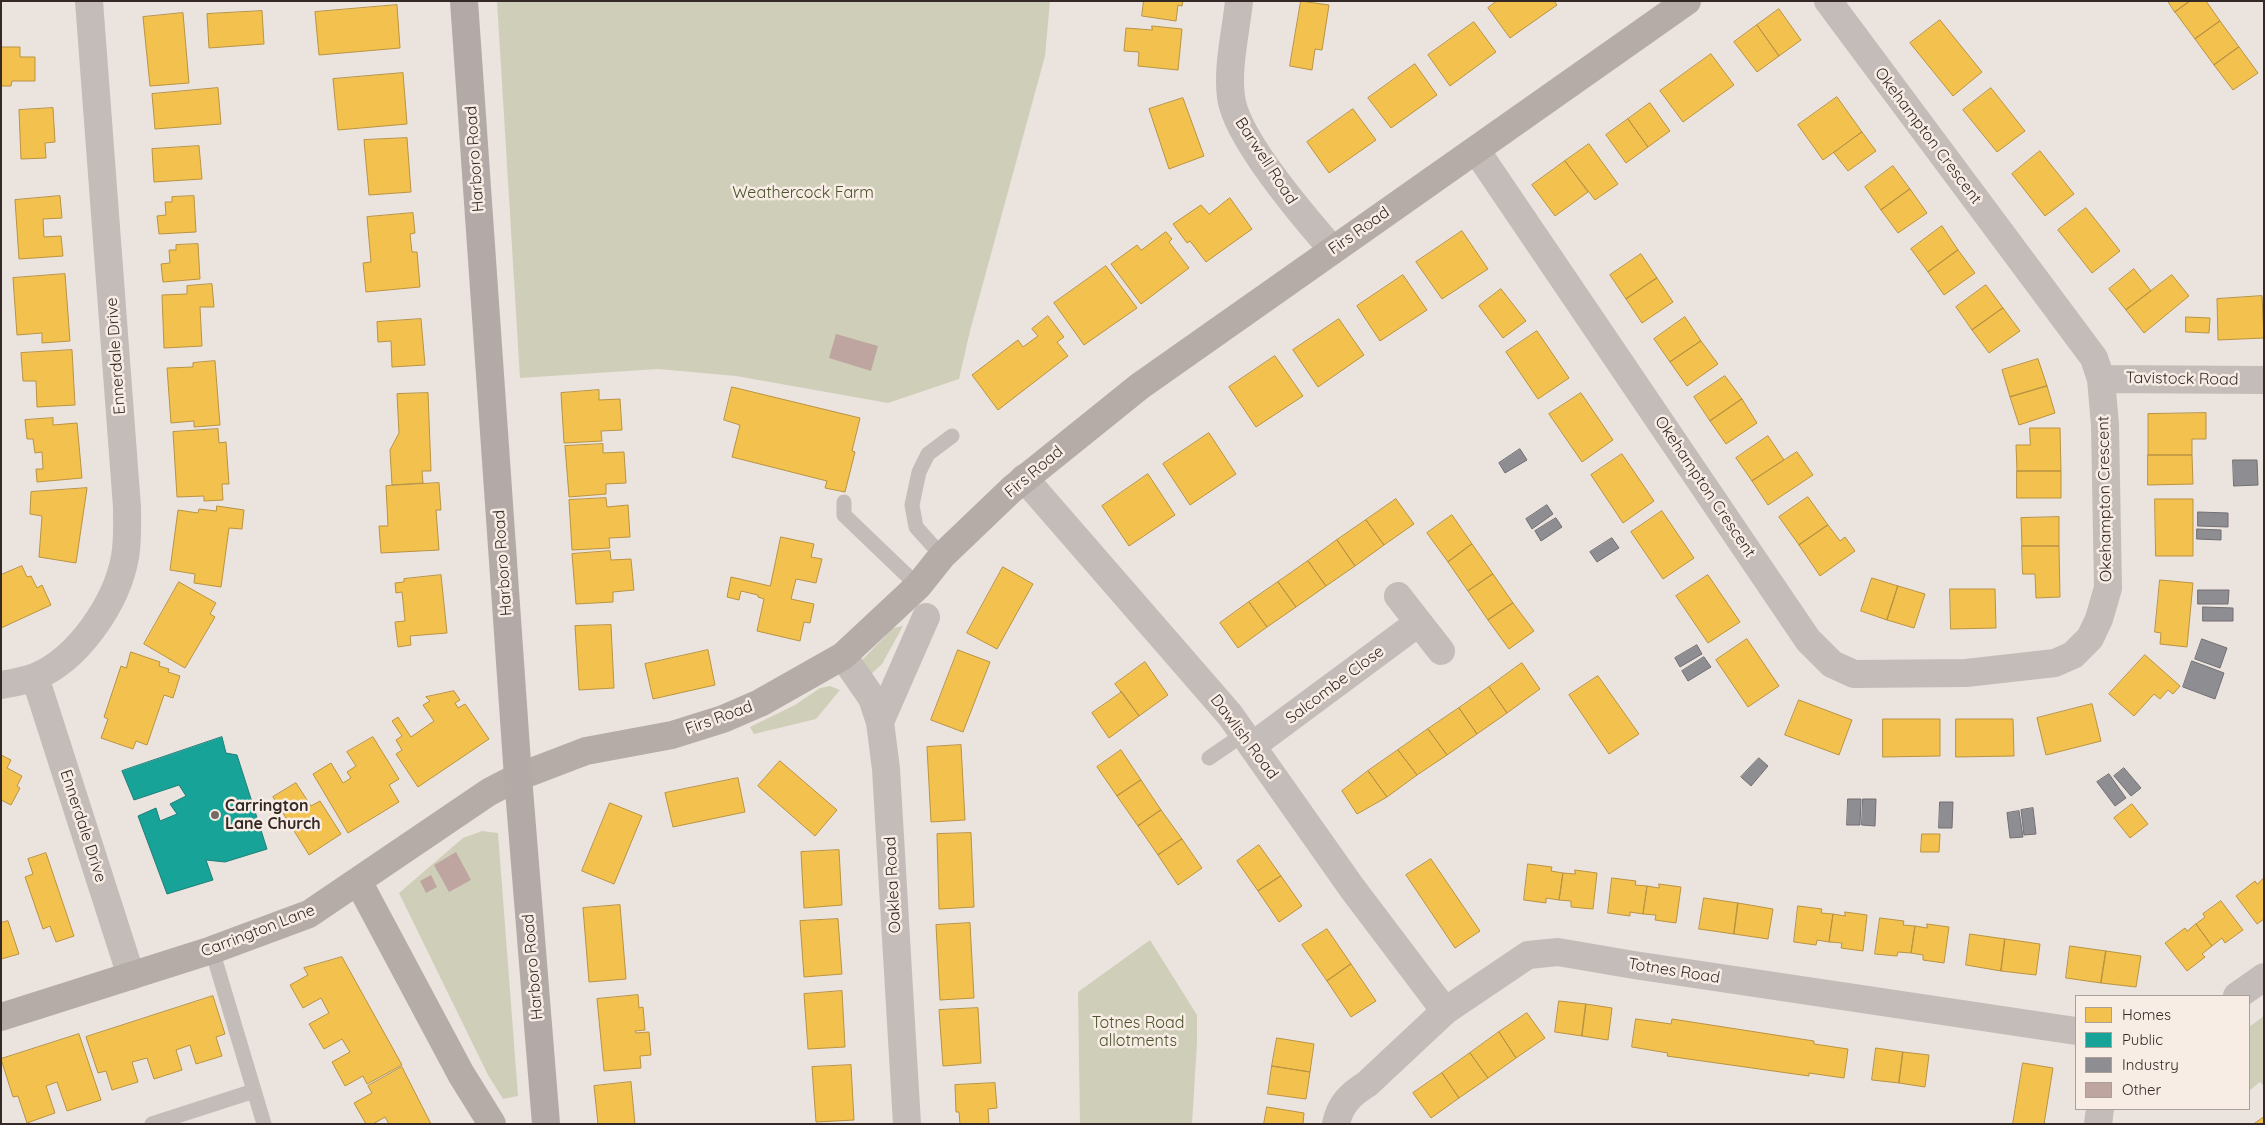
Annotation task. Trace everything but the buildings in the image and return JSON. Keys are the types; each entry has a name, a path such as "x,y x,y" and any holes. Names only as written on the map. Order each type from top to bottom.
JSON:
{"main road":[{"name":"Harboro Road","path":"464,1 518,777 546,1124"}],"street":[{"name":"Ennerdale Drive","path":"1,685 35,677 55,665 76,647 105,611 115,590 125,559 128,534 89,1"},
{"name":"Barwell Road","path":"1239,1 1230,83 1231,99 1235,114 1245,135 1299,212 1332,249"},
{"name":"Firs Road","path":"358,881 489,792 518,777 586,751 672,735 723,719 760,703 843,656 918,586 942,556 1024,478 1140,386 1332,249 1687,1"},
{"name":"Okehampton Crescent","path":"1476,150 1808,640 1832,664 1854,674 1966,673 2055,664 2073,655 2090,638 2099,619 2108,588 2105,425 2101,379 2094,358 1828,1"},
{"name":"Tavistock Road","path":"2101,379 2264,380"},
{"name":"Dawlish Road","path":"1024,478 1230,715 1393,944 1445,1011"},
{"path":"1398,596 1441,651"},
{"path":"880,722 926,617"},
{"name":"Salcombe Close","path":"1248,740 1418,623"},
{"name":"Oaklea Road","path":"843,656 872,698 880,722 886,769 907,1124"},
{"name":"Ennerdale Drive","path":"35,677 132,976"},
{"path":"358,881 461,1074 492,1124"},
{"name":"Carrington Lane","path":"1,1017 212,950 309,914 358,881"},
{"name":"Totnes Road","path":"1336,1124 1338,1116 1352,1093 1367,1084 1445,1011 1528,955 1558,952 2075,1031"},
{"path":"2238,995 2264,977"},
{"path":"2098,1124 2100,1110"}],"lane":[{"path":"942,556 916,527 912,505 919,472 928,454 952,436"},
{"path":"844,502 844,515 918,586"},
{"path":"1209,758 1248,740"},
{"path":"212,950 264,1124"},
{"path":"152,1124 254,1091"}],"green space":[{"name":"Weathercock Farm","path":"497,1 1050,1 1045,56 970,331 959,379 888,403 736,376 658,369 520,378"},
{"path":"903,626 882,664 870,675 860,672 863,659 893,628"},
{"path":"830,686 840,690 816,719 754,734 750,727 795,705 820,688"},
{"path":"482,831 498,833 518,1096 503,1099 488,1075 399,893 463,838"},
{"name":"Totnes Road allotments","path":"1150,940 1197,1015 1192,1124 1080,1124 1078,992"},
{"path":"2264,1016 2264,1086 2260,1082 2250,1090 2250,1026"}],"place":[{"name":"Carrington Lane Church","path":"215,815"}]}
